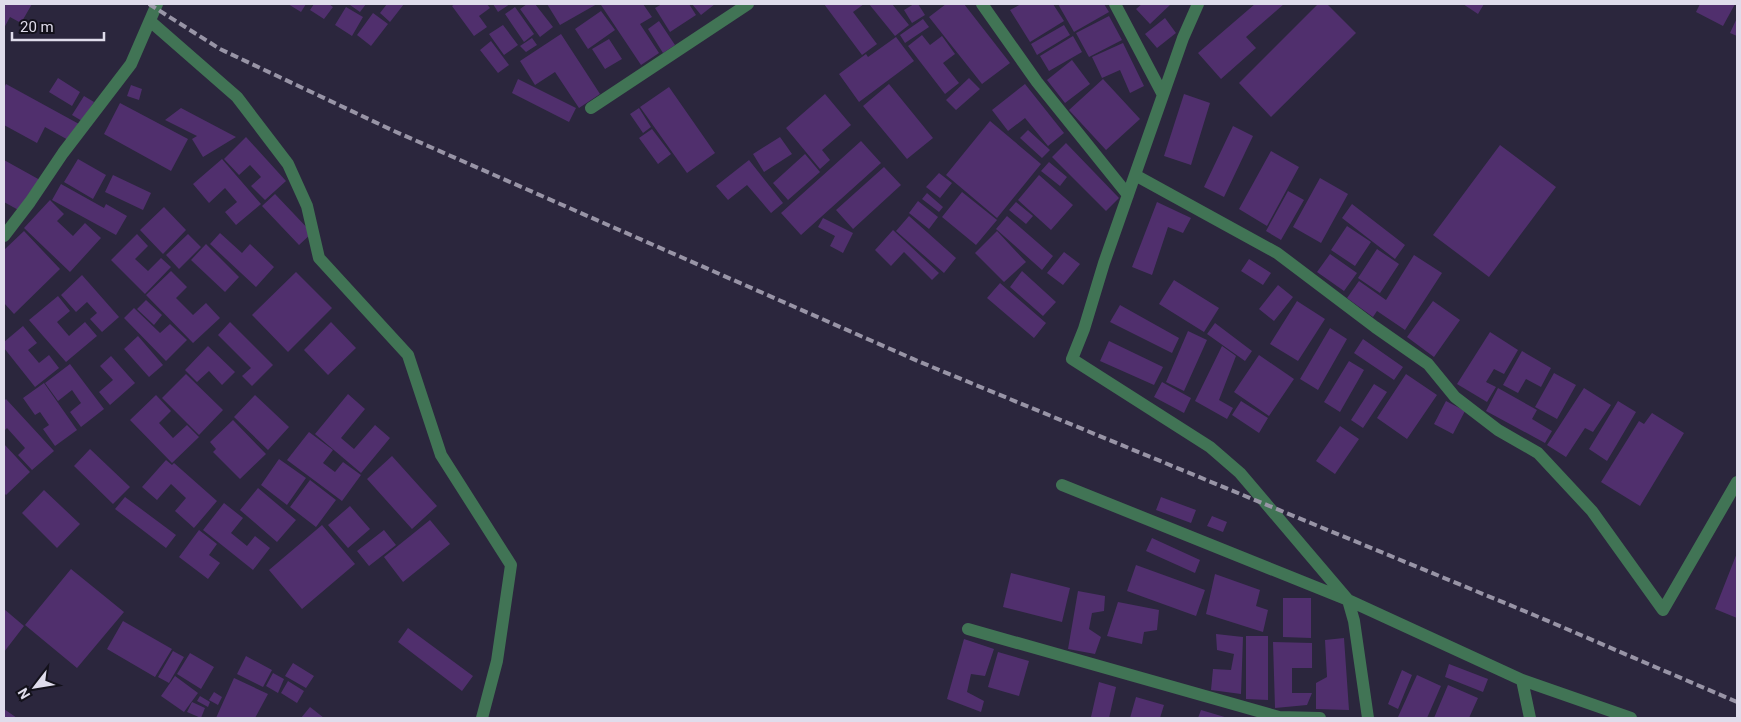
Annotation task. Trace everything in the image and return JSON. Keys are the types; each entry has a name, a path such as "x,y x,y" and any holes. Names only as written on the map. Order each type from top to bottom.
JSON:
{"street":[{"path":"4,236 131,64 157,4"},
{"path":"591,108 748,4"},
{"path":"982,4 1037,82 1128,195"},
{"path":"1115,4 1164,95"},
{"path":"1198,4 1183,38 1104,263 1084,329 1072,359 1210,447 1240,473 1348,600 1354,621 1368,718"},
{"path":"150,21 237,97 288,164 307,206 319,258 408,355 441,455 510,565 498,661 482,718"},
{"path":"1135,175 1277,253 1375,327 1428,364 1455,397 1498,430 1538,453 1592,511 1663,610 1737,482"},
{"path":"1062,485 1348,600 1522,680 1631,718"},
{"path":"968,629 1279,717 1320,718"},
{"path":"1522,680 1530,718"}],"building":[{"path":"4,4 32,4 21,23 10,17 4,28"},
{"path":"288,4 306,4 301,12"},
{"path":"314,4 329,4 333,7 324,19 310,10"},
{"path":"351,4 366,4 360,12"},
{"path":"387,4 404,4 390,22 380,13"},
{"path":"455,4 487,4 490,8 479,16 487,27 474,36 452,6"},
{"path":"493,4 510,4 498,12"},
{"path":"527,4 535,4 553,27 540,37 520,9"},
{"path":"547,4 597,4 560,25"},
{"path":"643,4 652,17 640,24 659,53 641,65 601,5"},
{"path":"662,4 689,4 696,15 670,32 655,8"},
{"path":"692,4 715,4 701,15"},
{"path":"824,4 864,4 853,12 877,44 862,55"},
{"path":"869,4 892,4 909,25 895,36"},
{"path":"914,4 918,4 925,15 912,23 904,10"},
{"path":"946,4 964,4 1010,63 982,84 929,17"},
{"path":"1021,4 1053,4 1064,21 1030,42 1010,10"},
{"path":"1058,4 1104,4 1109,12 1074,32"},
{"path":"1142,4 1171,4 1150,24 1136,9"},
{"path":"1255,4 1284,4 1246,37 1256,48 1221,79 1198,53"},
{"path":"1318,4 1327,4 1356,33 1271,117 1239,83"},
{"path":"1463,4 1484,4 1478,14"},
{"path":"1700,4 1735,4 1723,26 1696,12"},
{"path":"346,7 363,17 352,36 335,25"},
{"path":"515,7 534,34 524,42 505,14"},
{"path":"601,11 615,30 588,49 575,29"},
{"path":"373,13 388,24 371,46 357,35"},
{"path":"1109,16 1122,40 1089,57 1076,33"},
{"path":"1165,18 1176,33 1157,48 1145,34"},
{"path":"1737,18 1737,36 1730,33"},
{"path":"923,19 929,27 905,43 900,35"},
{"path":"659,21 675,45 663,53 648,29"},
{"path":"503,25 518,45 504,55 489,34"},
{"path":"1064,25 1070,35 1037,55 1031,44"},
{"path":"561,34 600,94 579,108 555,72 535,85 520,61"},
{"path":"922,35 930,45 942,36 955,54 943,63 959,83 945,94 908,46"},
{"path":"1073,36 1082,52 1049,71 1040,56"},
{"path":"896,37 914,61 859,102 839,74 866,54 868,57"},
{"path":"532,38 537,45 526,52 520,46"},
{"path":"609,39 622,59 605,69 592,49"},
{"path":"491,41 509,65 498,73 480,50"},
{"path":"1123,43 1144,86 1130,93 1120,70 1102,78 1092,57"},
{"path":"1072,60 1090,84 1065,103 1047,80"},
{"path":"58,78 80,92 72,106 49,92"},
{"path":"969,78 980,89 956,110 946,100"},
{"path":"518,79 576,108 569,122 512,93"},
{"path":"1103,79 1140,119 1106,150 1069,110"},
{"path":"6,84 79,124 70,141 45,127 37,143 4,125 4,88"},
{"path":"889,84 933,138 907,159 863,106"},
{"path":"1025,84 1064,133 1048,146 1025,118 1008,131 992,110"},
{"path":"131,85 142,89 139,100 127,96"},
{"path":"669,87 715,153 687,173 640,107"},
{"path":"825,94 851,125 822,150 830,160 820,169 786,128"},
{"path":"1184,94 1210,103 1191,165 1164,156"},
{"path":"84,96 94,102 82,121 72,115"},
{"path":"120,103 188,139 171,171 104,134"},
{"path":"181,108 236,137 203,157 192,139 197,136 165,120"},
{"path":"639,108 651,127 643,133 630,114"},
{"path":"990,121 1041,164 997,218 946,175"},
{"path":"1233,126 1253,136 1224,197 1204,187"},
{"path":"652,129 671,154 658,164 639,138"},
{"path":"1028,130 1050,150 1042,158 1020,138"},
{"path":"246,137 286,181 265,200 251,186 261,177 250,165 239,175 224,159"},
{"path":"780,137 792,154 764,172 753,154"},
{"path":"861,141 881,163 801,235 781,213"},
{"path":"1066,143 1119,198 1106,211 1052,157"},
{"path":"1500,145 1556,187 1489,277 1433,235"},
{"path":"1271,151 1299,167 1267,226 1239,209"},
{"path":"805,154 820,172 788,200 773,183"},
{"path":"78,159 106,175 93,199 64,182"},
{"path":"222,159 261,204 236,225 225,212 237,202 225,188 209,203 193,184"},
{"path":"4,160 40,180 22,212 4,202"},
{"path":"749,160 783,203 771,213 747,185 728,200 716,186"},
{"path":"1049,162 1067,177 1060,186 1041,171"},
{"path":"884,167 901,185 853,229 836,210"},
{"path":"939,173 952,183 940,198 926,187"},
{"path":"113,175 151,193 143,210 105,192"},
{"path":"1039,175 1073,205 1051,230 1018,200"},
{"path":"1320,178 1348,194 1321,243 1293,227"},
{"path":"61,184 104,208 106,204 127,216 116,235 52,200"},
{"path":"1288,191 1304,200 1281,240 1266,231"},
{"path":"962,192 997,220 976,245 942,217"},
{"path":"927,193 943,207 939,212 922,199"},
{"path":"275,194 312,233 299,245 262,206"},
{"path":"50,200 64,214 57,221 73,236 85,223 101,238 70,272 24,228"},
{"path":"918,201 938,217 929,229 909,213"},
{"path":"1016,202 1033,216 1026,224 1009,210"},
{"path":"1157,202 1191,218 1183,233 1168,227 1152,275 1132,267"},
{"path":"1352,204 1405,245 1395,259 1342,218"},
{"path":"164,207 186,230 163,254 140,230"},
{"path":"909,216 956,258 944,273 896,231"},
{"path":"1007,216 1053,256 1042,270 996,229"},
{"path":"823,218 853,233 843,253 830,246 835,236 818,227"},
{"path":"1347,226 1371,242 1355,266 1331,250"},
{"path":"893,230 939,273 932,280 904,252 891,266 875,250"},
{"path":"24,231 60,269 14,314 4,303 4,250"},
{"path":"997,231 1026,262 1004,282 975,253"},
{"path":"220,233 242,253 250,244 274,267 256,287 210,244"},
{"path":"137,234 148,246 135,259 148,271 161,258 171,267 145,294 111,260"},
{"path":"188,234 201,247 179,269 166,255"},
{"path":"206,244 239,277 225,292 191,260"},
{"path":"1377,249 1399,264 1380,293 1358,278"},
{"path":"1064,252 1080,264 1063,285 1047,273"},
{"path":"1330,254 1357,273 1344,291 1317,272"},
{"path":"1414,255 1442,273 1405,330 1377,311 1373,317 1347,298 1359,281 1386,300"},
{"path":"1249,259 1271,273 1263,285 1241,271"},
{"path":"171,271 187,287 176,298 193,315 206,303 220,318 193,343 146,295"},
{"path":"1022,271 1056,302 1043,316 1010,287"},
{"path":"296,272 332,308 288,352 252,315"},
{"path":"82,275 119,317 102,332 90,319 97,313 87,302 76,312 61,295"},
{"path":"1174,280 1219,308 1204,332 1159,304"},
{"path":"1000,283 1046,323 1034,338 987,298"},
{"path":"1278,285 1293,297 1274,321 1259,309"},
{"path":"58,296 70,311 57,322 69,336 85,322 97,336 66,362 29,320"},
{"path":"146,300 162,315 154,325 137,309"},
{"path":"1297,301 1325,319 1298,361 1270,344"},
{"path":"1433,301 1460,320 1434,357 1407,337"},
{"path":"1120,305 1179,338 1172,353 1110,322"},
{"path":"134,308 160,333 170,324 187,340 166,361 124,318"},
{"path":"230,322 273,365 252,386 242,376 251,368 218,335"},
{"path":"331,322 356,348 328,375 304,350"},
{"path":"1215,323 1252,351 1245,361 1207,334"},
{"path":"23,326 37,343 28,350 39,363 49,355 59,368 35,387 4,348 4,342"},
{"path":"1330,328 1347,339 1318,390 1300,379"},
{"path":"1188,331 1207,340 1184,391 1166,382"},
{"path":"1490,332 1518,350 1504,374 1494,369 1486,382 1496,387 1487,402 1457,384"},
{"path":"138,336 163,365 149,377 124,349"},
{"path":"1363,339 1403,367 1394,380 1354,353"},
{"path":"1109,341 1163,367 1154,385 1100,361"},
{"path":"208,346 235,372 222,385 209,371 197,382 185,370"},
{"path":"1222,346 1236,356 1219,400 1233,408 1227,419 1195,401"},
{"path":"1522,351 1551,368 1541,387 1526,379 1518,393 1503,385"},
{"path":"1259,355 1294,379 1269,416 1234,392"},
{"path":"111,356 135,383 110,405 99,392 113,380 100,366"},
{"path":"1349,361 1364,370 1340,412 1324,402"},
{"path":"70,364 104,409 81,427 70,412 81,403 72,390 58,401 45,383"},
{"path":"1554,373 1576,385 1557,419 1535,407"},
{"path":"186,374 223,410 199,435 162,398"},
{"path":"1406,374 1437,395 1407,439 1377,418"},
{"path":"1162,382 1191,398 1184,413 1154,397"},
{"path":"44,383 77,430 55,446 43,429 49,425 40,412 35,415 23,398"},
{"path":"1374,384 1387,392 1363,428 1351,420"},
{"path":"1498,388 1537,410 1532,419 1552,431 1545,443 1486,411"},
{"path":"1584,388 1611,405 1593,432 1585,428 1566,457 1547,445"},
{"path":"348,394 365,409 341,438 354,449 375,425 390,438 361,473 315,434"},
{"path":"156,395 171,411 159,423 173,438 187,425 199,437 172,463 130,420"},
{"path":"255,395 289,427 268,450 234,417"},
{"path":"6,399 54,451 32,470 18,455 25,448 7,428 4,431 4,401"},
{"path":"1241,401 1268,418 1259,433 1232,415"},
{"path":"1446,401 1465,411 1453,434 1434,424"},
{"path":"1618,401 1636,412 1607,461 1589,449"},
{"path":"1652,413 1684,433 1640,506 1601,482 1639,421 1644,424"},
{"path":"233,420 266,454 240,479 213,452 216,449 210,442"},
{"path":"1340,426 1359,439 1335,474 1316,461"},
{"path":"309,432 333,450 323,463 335,472 343,462 361,475 342,501 287,460"},
{"path":"4,444 30,472 6,495 4,493"},
{"path":"90,449 130,487 113,504 74,466"},
{"path":"392,456 437,506 412,529 367,479"},
{"path":"279,459 306,478 287,505 261,485"},
{"path":"166,460 172,465 174,463 217,501 194,528 175,511 186,498 171,484 157,500 142,487"},
{"path":"310,480 336,500 316,527 290,507"},
{"path":"258,488 296,520 277,542 240,510"},
{"path":"44,490 80,524 57,548 22,513"},
{"path":"125,497 176,535 166,548 115,509"},
{"path":"1161,497 1196,510 1191,523 1156,510"},
{"path":"224,503 243,518 231,533 247,546 255,536 270,548 253,570 203,530"},
{"path":"350,506 370,529 348,548 328,525"},
{"path":"1212,516 1227,522 1223,532 1207,526"},
{"path":"430,520 450,544 403,582 384,557"},
{"path":"322,525 355,564 302,609 269,570"},
{"path":"199,530 217,544 209,555 220,563 208,579 179,557"},
{"path":"384,530 396,545 369,566 357,551"},
{"path":"1152,538 1200,560 1195,573 1146,551"},
{"path":"1737,553 1737,618 1715,609"},
{"path":"1136,565 1205,590 1196,616 1127,591"},
{"path":"71,569 124,612 77,668 25,625"},
{"path":"1011,573 1070,588 1062,622 1003,607"},
{"path":"1215,574 1260,590 1256,606 1268,610 1263,632 1206,614"},
{"path":"1078,591 1105,596 1104,611 1092,613 1089,629 1101,637 1095,654 1068,649"},
{"path":"1283,598 1311,598 1311,638 1283,637"},
{"path":"1118,602 1159,610 1157,630 1144,632 1142,644 1107,636"},
{"path":"4,609 24,626 4,652"},
{"path":"123,621 172,649 155,677 107,649"},
{"path":"408,628 473,676 462,691 398,642"},
{"path":"1216,634 1243,637 1241,694 1211,690 1213,669 1231,670 1234,654 1217,650"},
{"path":"1246,636 1268,636 1268,700 1246,699"},
{"path":"1344,638 1349,710 1316,709 1316,683 1327,677 1325,640"},
{"path":"964,639 994,649 985,676 971,674 967,692 984,701 981,712 947,699"},
{"path":"1273,642 1312,643 1312,668 1292,668 1292,693 1312,693 1307,705 1275,708"},
{"path":"173,651 184,657 169,683 158,677"},
{"path":"998,652 1029,661 1019,696 988,687"},
{"path":"190,653 214,667 201,689 177,674"},
{"path":"246,656 272,670 263,687 237,674"},
{"path":"293,663 314,676 306,688 285,676"},
{"path":"1449,664 1488,679 1483,692 1445,677"},
{"path":"1402,670 1412,675 1398,709 1388,704"},
{"path":"273,673 284,679 278,693 266,686"},
{"path":"1417,675 1441,686 1427,718 1398,717"},
{"path":"175,676 198,693 184,712 161,696"},
{"path":"234,678 268,694 255,718 216,718"},
{"path":"288,681 304,691 297,703 281,693"},
{"path":"1099,682 1116,687 1109,718 1091,717"},
{"path":"1448,685 1478,698 1469,718 1434,718"},
{"path":"214,692 222,697 218,705 209,700"},
{"path":"200,696 210,702 208,707 197,701"},
{"path":"1136,697 1164,705 1160,718 1130,718"},
{"path":"192,702 205,708 201,718 187,712"},
{"path":"310,707 324,718 301,718"},
{"path":"4,709 17,718 4,718"},
{"path":"1201,710 1228,718 1198,718"}],"railway":[{"path":"149,4 220,49 394,131 920,362 1534,615 1737,702"}]}
